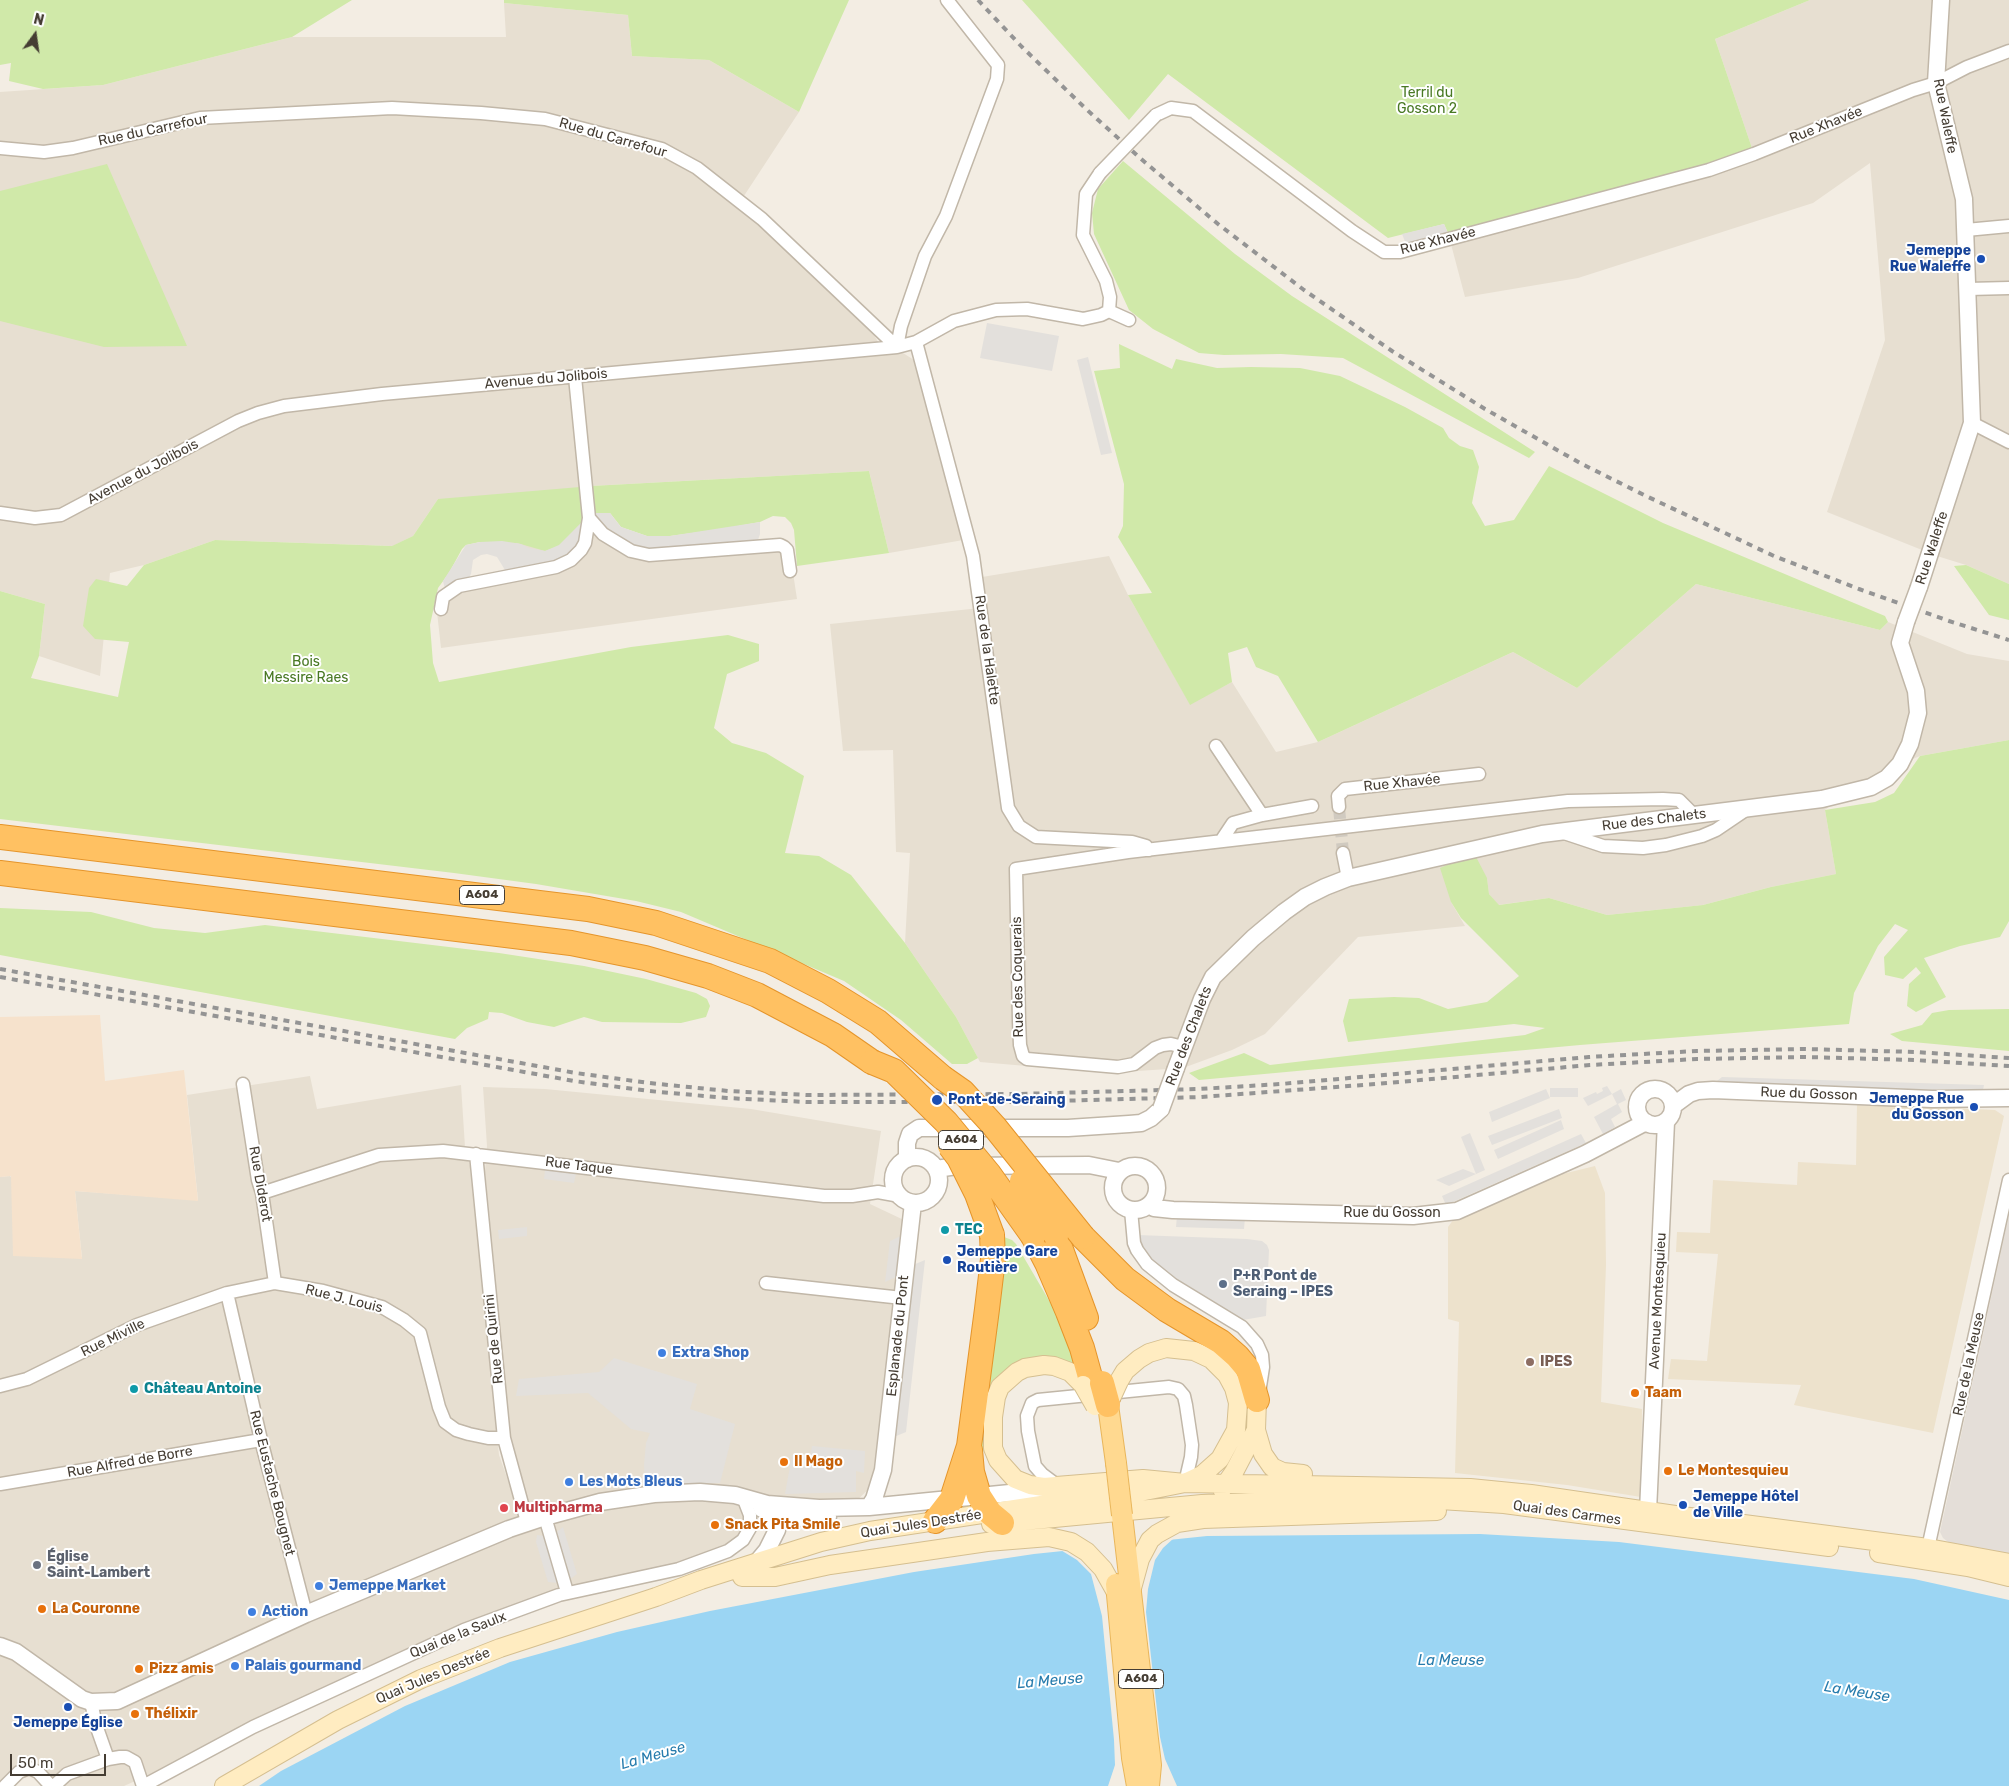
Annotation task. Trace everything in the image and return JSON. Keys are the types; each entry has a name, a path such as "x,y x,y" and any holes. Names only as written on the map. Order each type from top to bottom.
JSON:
{"highway":[{"name":"A604","path":"0,837 588,908 656,923 716,942 770,961 828,990 878,1022 935,1071 1020,1177 1044,1236 1047,1263 1100,1390"},
{"name":"A604","path":"0,874 571,942 646,958 708,976 756,995 833,1035 872,1062 894,1072 946,1122 1044,1236"},
{"path":"872,1062 888,1081 942,1135 959,1158 978,1194 992,1235 988,1309 969,1446 952,1499 935,1521"},
{"path":"935,1071 963,1092 994,1126 1083,1237 1126,1279 1167,1310 1221,1342 1237,1356 1248,1369 1257,1400"},
{"path":"969,1446 972,1472 990,1510"}],"main road":[{"path":"1166,1348 1183,1348 1203,1354 1217,1364 1227,1375 1234,1388 1238,1403 1236,1430 1225,1452 1215,1466 1185,1483 1143,1479 1037,1487 1024,1484 1015,1479 998,1460 993,1448 992,1435 996,1397 1000,1387 1008,1379 1025,1368 1054,1366 1070,1372 1100,1390 1139,1358 1166,1348"},
{"name":"A604","path":"1100,1390 1117,1514 1118,1543 1142,1762"},
{"path":"1257,1400 1256,1430 1263,1454 1272,1467 1283,1472 1370,1486"},
{"path":"1202,1504 1215,1497 1228,1482 1256,1430"},
{"name":"Quai des Carmes","path":"1135,1493 1185,1483 1228,1482 1470,1488 1531,1494 1928,1548 2009,1563"},
{"name":"Quai Jules Destrée","path":"224,1786 338,1720 421,1679 500,1648 656,1597 701,1580 821,1542 870,1531 990,1510 1135,1493"},
{"name":"Quai des Carmes","path":"1117,1514 1202,1504 1338,1499 1424,1499 1484,1502 1876,1553 1968,1567 2009,1577"},
{"name":"Quai Jules Destrée","path":"656,1597 697,1591 788,1561 990,1510 1117,1514"},
{"path":"742,1577 775,1577 830,1565 1003,1540 1049,1537 1061,1539 1080,1547 1096,1560 1124,1594 1150,1540 1177,1523 1204,1519 1427,1511 1545,1515 1567,1512"},
{"path":"1123,1786 1142,1762"},
{"path":"1138,1786 1142,1762"},
{"path":"1142,1762 1149,1786"},
{"path":"1142,1762 1162,1786"}],"street":[{"path":"897,347 925,256 946,216 997,78 998,65 947,0"},
{"name":"Rue Waleffe","path":"1870,787 1887,778 1900,764 1910,744 1918,714 1916,690 1900,642 1972,422 1964,199 1936,83 1941,0"},
{"name":"Rue Xhavée","path":"1109,311 1110,297 1106,281 1083,235 1086,194 1100,173 1156,115 1171,108 1193,111 1352,231 1384,252 1400,252 1709,170 1754,154 1913,90 1936,83 1967,67 2009,52"},
{"name":"Rue du Carrefour","path":"0,148 44,152 73,148 200,118 392,108 545,119 662,149 697,168 762,219 897,347"},
{"path":"1966,230 2009,226"},
{"path":"1968,289 2009,288"},
{"name":"Avenue du Jolibois","path":"0,513 35,518 61,515 238,421 284,406 897,347 916,342 954,321 996,310 1027,309 1082,319 1101,315 1109,311"},
{"path":"1109,311 1129,320"},
{"name":"Rue de la Halette","path":"916,342 973,556 1008,808 1019,826 1036,837 1132,842 1146,846 1149,850"},
{"path":"441,609 443,598 459,586 556,567 571,560 581,550 585,542 588,518 575,377"},
{"path":"1972,422 2009,442"},
{"path":"588,518 611,541 641,554 780,545 787,550 790,572"},
{"path":"1216,746 1262,815"},
{"name":"Rue Xhavée","path":"1339,807 1338,796 1346,789 1479,774"},
{"name":"Rue des Chalets","path":"907,1159 907,1143 910,1134 919,1128 1068,1128 1141,1123 1151,1118 1161,1110 1206,988 1223,965 1291,907 1325,887 1348,878 1561,832 1822,799 1870,787"},
{"path":"1149,850 1568,801 1663,798 1679,800 1694,815"},
{"path":"1221,841 1233,824 1262,815 1312,806"},
{"name":"Rue des Chalets","path":"1561,832 1602,846 1643,848 1666,845 1702,836 1716,830 1747,808"},
{"name":"Rue des Coquerais","path":"1149,850 1016,869 1021,1052 1027,1059 1127,1066 1140,1061 1155,1048 1163,1045 1171,1044 1183,1047"},
{"path":"1343,853 1348,878"},
{"name":"Rue Diderot","path":"244,1084 275,1283"},
{"path":"1646,1122 1640,1116 1638,1103 1644,1093 1654,1089 1662,1090 1668,1094 1674,1105 1666,1122"},
{"name":"Rue du Gosson","path":"1674,1105 1689,1094 1698,1091 1714,1090 1932,1099 2009,1098"},
{"name":"Rue du Gosson","path":"1149,1205 1154,1208 1174,1210 1414,1216 1457,1212 1585,1154 1646,1122 1659,1125 1666,1122"},
{"name":"Avenue Montesquieu","path":"1648,1511 1666,1122"},
{"name":"Rue Taque","path":"262,1192 379,1155 443,1151 798,1193 838,1196 878,1192 906,1199"},
{"name":"Rue de Quirini","path":"476,1154 504,1438 527,1522"},
{"path":"906,1199 921,1202 929,1199 935,1193 939,1177 936,1169 927,1159 920,1157 907,1159"},
{"name":"Esplanade du Pont","path":"877,1506 874,1499 883,1470 902,1298 906,1199 893,1185 894,1172 901,1162 907,1159"},
{"path":"936,1169 958,1166 1089,1165 1119,1171 1132,1165 1139,1165 1152,1172 1157,1186 1154,1199 1149,1205 1138,1210 1131,1210 1118,1203 1113,1195 1113,1182 1119,1171"},
{"name":"Rue de la Meuse","path":"1928,1548 2009,1180"},
{"path":"1131,1210 1134,1242 1146,1264 1173,1285 1242,1327 1257,1344 1262,1356 1263,1367 1262,1382 1257,1400"},
{"name":"Rue J. Louis","path":"227,1293 275,1283 323,1291 382,1306 420,1333 439,1407 445,1422 456,1430 469,1434 488,1438 504,1438"},
{"path":"766,1283 902,1298"},
{"name":"Rue Miville","path":"0,1386 26,1379 137,1325 227,1293"},
{"name":"Rue Eustache Bougnet","path":"227,1293 261,1440 306,1614"},
{"path":"1058,1486 1035,1466 1027,1416 1032,1403 1038,1400 1169,1387 1178,1389 1184,1396 1186,1405 1192,1457 1185,1483"},
{"name":"Rue Alfred de Borre","path":"0,1484 261,1440"},
{"path":"0,1646 16,1652 73,1694 91,1702 117,1701 306,1614 527,1522 600,1502 654,1494 700,1492 743,1497 767,1504 819,1508 877,1506 952,1499 990,1510"},
{"path":"743,1497 782,1524 866,1515 877,1506"},
{"name":"Quai de la Saulx","path":"143,1786 253,1726 455,1634 567,1592 679,1569 733,1548 743,1540 750,1528 750,1515 743,1497"},
{"path":"757,1562 767,1550 782,1524 819,1508"},
{"path":"545,1517 567,1592"},
{"path":"91,1702 96,1725 108,1759"},
{"path":"5,1786 19,1772 29,1768 38,1772 53,1786 67,1774 108,1759 120,1757 132,1760 137,1766 143,1786"}],"shaded area":[{"path":"1810,0 2009,0 2009,584 1966,565 1937,556 1827,512 1885,340 1870,163 1813,203 1578,278 1465,297 1448,233 1709,170 1754,154 1715,39"},
{"path":"504,3 628,15 632,56 709,60 799,112 740,202 867,323 885,354 903,353 914,360 969,539 889,553 869,471 591,486 596,533 780,550 793,573 797,599 441,648 437,612 446,601 459,591 556,571 438,499 413,536 393,546 215,540 144,565 110,573 100,676 39,656 45,604 0,591 0,92 103,85 292,37 506,37"},
{"path":"1444,224 1448,233 1406,244 1402,234"},
{"path":"987,323 1059,336 1052,371 980,358"},
{"path":"1088,357 1112,453 1101,455 1077,360"},
{"path":"593,513 610,513 621,527 647,536 670,536 760,522 760,534 758,540 755,541 651,549 637,547 607,532"},
{"path":"583,521 582,540 566,559 509,571 505,570 497,557 487,554 481,555 473,560 471,574 468,579 445,589 443,581 466,545 502,541 545,551 559,545"},
{"path":"1109,556 1128,595 1190,704 1232,682 1276,752 1318,742 1513,652 1577,688 1696,584 1880,630 1888,622 1967,654 2009,661 2009,740 1920,756 1853,786 1825,810 1836,874 1771,887 1703,905 1607,915 1549,898 1498,905 1489,894 1487,878 1451,902 1465,926 1358,937 1265,1034 1232,1050 1183,1068 1107,1073 980,1062 956,1017 905,943 910,853 896,852 893,750 843,751 830,624 980,608 976,578"},
{"path":"100,1015 105,1081 184,1070 198,1201 75,1191 82,1259 13,1256 11,1176 0,1177 0,1017"},
{"path":"310,1076 317,1109 461,1085 465,1147 470,1166 499,1455 525,1529 603,1507 694,1498 737,1502 743,1508 746,1525 735,1543 684,1564 553,1594 124,1786 60,1786 41,1766 31,1761 25,1762 0,1784 0,1177 10,1176 82,1258 75,1191 198,1200 187,1095"},
{"path":"1722,1077 1984,1085 1983,1090 1937,1089 1925,1094 1712,1085"},
{"path":"1607,1086 1612,1094 1588,1106 1583,1098 1603,1091 1602,1088"},
{"path":"483,1087 545,1089 751,1109 881,1131 870,1204 906,1221 874,1484 853,1504 768,1499 744,1490 534,1514 530,1512 510,1433 485,1171 487,1146"},
{"path":"1550,1088 1578,1088 1578,1097 1550,1097"},
{"path":"1546,1089 1550,1098 1492,1122 1489,1112"},
{"path":"1621,1089 1626,1100 1618,1104 1622,1112 1611,1119 1615,1127 1603,1134 1594,1117 1617,1104 1612,1094"},
{"path":"1857,1104 1995,1110 2004,1116 1933,1433 1794,1405 1801,1385 1668,1379 1671,1359 1707,1361 1718,1254 1676,1252 1677,1232 1710,1233 1713,1180 1797,1185 1798,1162 1856,1165"},
{"path":"1559,1109 1562,1118 1492,1145 1488,1136"},
{"path":"1561,1120 1564,1129 1498,1159 1494,1150"},
{"path":"1470,1133 1485,1170 1476,1174 1461,1137"},
{"path":"1581,1134 1586,1143 1446,1205 1442,1196"},
{"name":"IPES","path":"1595,1166 1605,1193 1606,1265 1601,1402 1642,1409 1641,1497 1567,1485 1455,1473 1459,1322 1448,1319 1448,1227 1456,1216 1542,1179"},
{"path":"1463,1169 1476,1174 1449,1186 1436,1180"},
{"path":"545,1170 576,1174 574,1183 544,1179"},
{"path":"1177,1215 1245,1217 1244,1229 1176,1227"},
{"path":"2009,1215 2009,1556 1951,1544 1943,1538 1940,1532"},
{"path":"527,1227 527,1236 499,1239 498,1230"},
{"path":"903,1235 898,1276 885,1282 890,1241"},
{"name":"P+R Pont de Seraing – IPES","path":"1137,1235 1262,1241 1269,1250 1266,1316 1237,1321 1189,1291 1155,1265 1143,1251"},
{"path":"925,1260 906,1432 894,1437 913,1265"},
{"path":"614,1358 697,1384 690,1409 735,1424 720,1483 645,1484 646,1443 650,1433 631,1429 588,1393 516,1396 519,1379 599,1372"},
{"path":"812,1446 865,1451 864,1473 856,1471 856,1492 785,1494 792,1455 810,1457"},
{"path":"563,1527 577,1574 569,1580 554,1534"},
{"path":"537,1535 546,1536 559,1583 548,1582 536,1542"}],"green space":[{"path":"0,0 352,0 292,37 103,85 43,89 9,81 11,63 0,65"},
{"path":"504,0 849,0 799,112 709,60 632,56 628,15 504,3"},
{"name":"Terril du Gosson 2","path":"1022,0 1810,0 1715,39 1754,154 1709,170 1448,233 1444,224 1388,238 1168,74 1129,120"},
{"path":"1123,161 1235,254 1292,296 1535,452 1529,458 1343,358 1281,354 1224,355 1199,353 1153,329 1129,310 1094,234 1092,213 1098,189"},
{"path":"107,164 187,346 104,347 0,321 0,191"},
{"path":"1119,344 1172,369 1176,359 1217,368 1300,368 1340,376 1405,407 1443,428 1449,438 1460,446 1473,450 1479,467 1472,503 1485,526 1514,520 1549,466 1663,523 1885,616 1888,622 1880,630 1696,584 1577,688 1513,652 1318,742 1278,676 1256,667 1247,647 1228,653 1232,682 1190,705 1128,595 1152,593 1118,537 1123,526 1124,484 1094,371 1120,368"},
{"path":"869,471 889,553 797,566 794,530 791,523 785,517 773,516 760,522 722,529 670,536 647,536 621,527 610,513 593,513 591,486"},
{"name":"Bois Messire Raes","path":"580,487 583,521 559,546 545,551 517,543 480,542 466,545 462,549 449,573 438,588 430,625 433,663 439,682 631,647 728,635 759,644 759,661 727,674 714,728 732,743 766,753 804,776 785,853 819,856 851,875 905,943 956,1017 978,1058 967,1064 952,1064 901,1020 844,981 681,912 636,901 536,884 454,873 0,819 0,591 45,604 39,656 31,678 118,697 129,642 95,639 83,626 89,588 96,579 127,586 144,565 215,540 392,546 413,536 438,499"},
{"path":"1966,565 2009,584 2009,620 1989,615 1954,566"},
{"path":"2009,740 2009,921 2000,937 1960,946 1924,958 1946,997 1916,1012 1907,1006 1909,984 1921,973 1916,967 1903,979 1885,975 1884,957 1908,930 1895,924 1878,946 1854,993 1849,1024 1580,1045 1199,1080 1189,1073 1244,1053 1270,1065 1525,1035 1545,1028 1514,1024 1348,1042 1343,1021 1349,999 1419,998 1448,1009 1487,1002 1519,976 1461,918 1451,902 1440,868 1474,853 1487,878 1489,894 1499,905 1549,898 1607,915 1703,905 1771,887 1836,874 1825,810 1875,802 1894,793 1920,756"},
{"path":"0,908 91,912 154,928 205,933 265,925 499,953 584,966 646,979 696,993 707,999 710,1006 706,1017 681,1023 602,1022 584,1017 554,1027 527,1022 502,1013 489,1012 488,1019 467,1028 455,1039 0,955"},
{"path":"2009,1009 2009,1051 1902,1041 1890,1034 1922,1025 1932,1013 1949,1010"},
{"path":"1004,1237 1016,1244 1054,1309 1080,1372 1016,1366 983,1452 980,1451"}],"water":[{"name":"La Meuse","path":"1480,1534 1619,1542 1914,1579 2009,1600 2009,1786 259,1786 281,1771 405,1706 510,1662 617,1632 710,1611 914,1572 1034,1554 1207,1536"}],"pier":[{"path":"1174,1538 1163,1548 1155,1560 1148,1589 1146,1612 1160,1737 1165,1759 1177,1786 1108,1786 1115,1765 1102,1616 1091,1574 1077,1560 1059,1549"}],"tunnel":[{"path":"1339,807 1343,853"}],"railway":[{"path":"978,0 1022,47 1085,108 1140,158 1218,224 1304,290 1392,351 1485,409 1580,463 1774,556 1859,589 2009,640"},
{"path":"0,969 576,1073 728,1091 807,1095 1017,1094 1199,1089 1281,1084 1589,1057 1697,1051 1805,1049 1916,1052 2009,1058"},
{"path":"0,977 574,1081 649,1091 727,1098 806,1102 1016,1102 1201,1097 1590,1065 1697,1059 1805,1057 1914,1060 2009,1066"}],"place":[{"name":"Jemeppe Rue Waleffe","path":"1981,259"},
{"name":"Pont-de-Seraing","path":"937,1100"},
{"name":"Jemeppe Rue du Gosson","path":"1974,1107"},
{"name":"TEC","path":"945,1230"},
{"name":"Jemeppe Gare Routière","path":"947,1260"},
{"name":"P+R Pont de Seraing – IPES","path":"1223,1284"},
{"name":"Extra Shop","path":"662,1353"},
{"name":"IPES","path":"1530,1362"},
{"name":"Château Antoine","path":"134,1389"},
{"name":"Taam","path":"1635,1393"},
{"name":"Il Mago","path":"784,1462"},
{"name":"Le Montesquieu","path":"1668,1471"},
{"name":"Les Mots Bleus","path":"569,1482"},
{"name":"Jemeppe Hôtel de Ville","path":"1683,1505"},
{"name":"Multipharma","path":"504,1508"},
{"name":"Snack Pita Smile","path":"715,1525"},
{"name":"Église Saint-Lambert","path":"37,1565"},
{"name":"Jemeppe Market","path":"319,1586"},
{"name":"La Couronne","path":"42,1609"},
{"name":"Action","path":"252,1612"},
{"name":"Palais gourmand","path":"235,1666"},
{"name":"Pizz amis","path":"139,1669"},
{"name":"Jemeppe Église","path":"68,1707"},
{"name":"Thélixir","path":"135,1714"}]}
